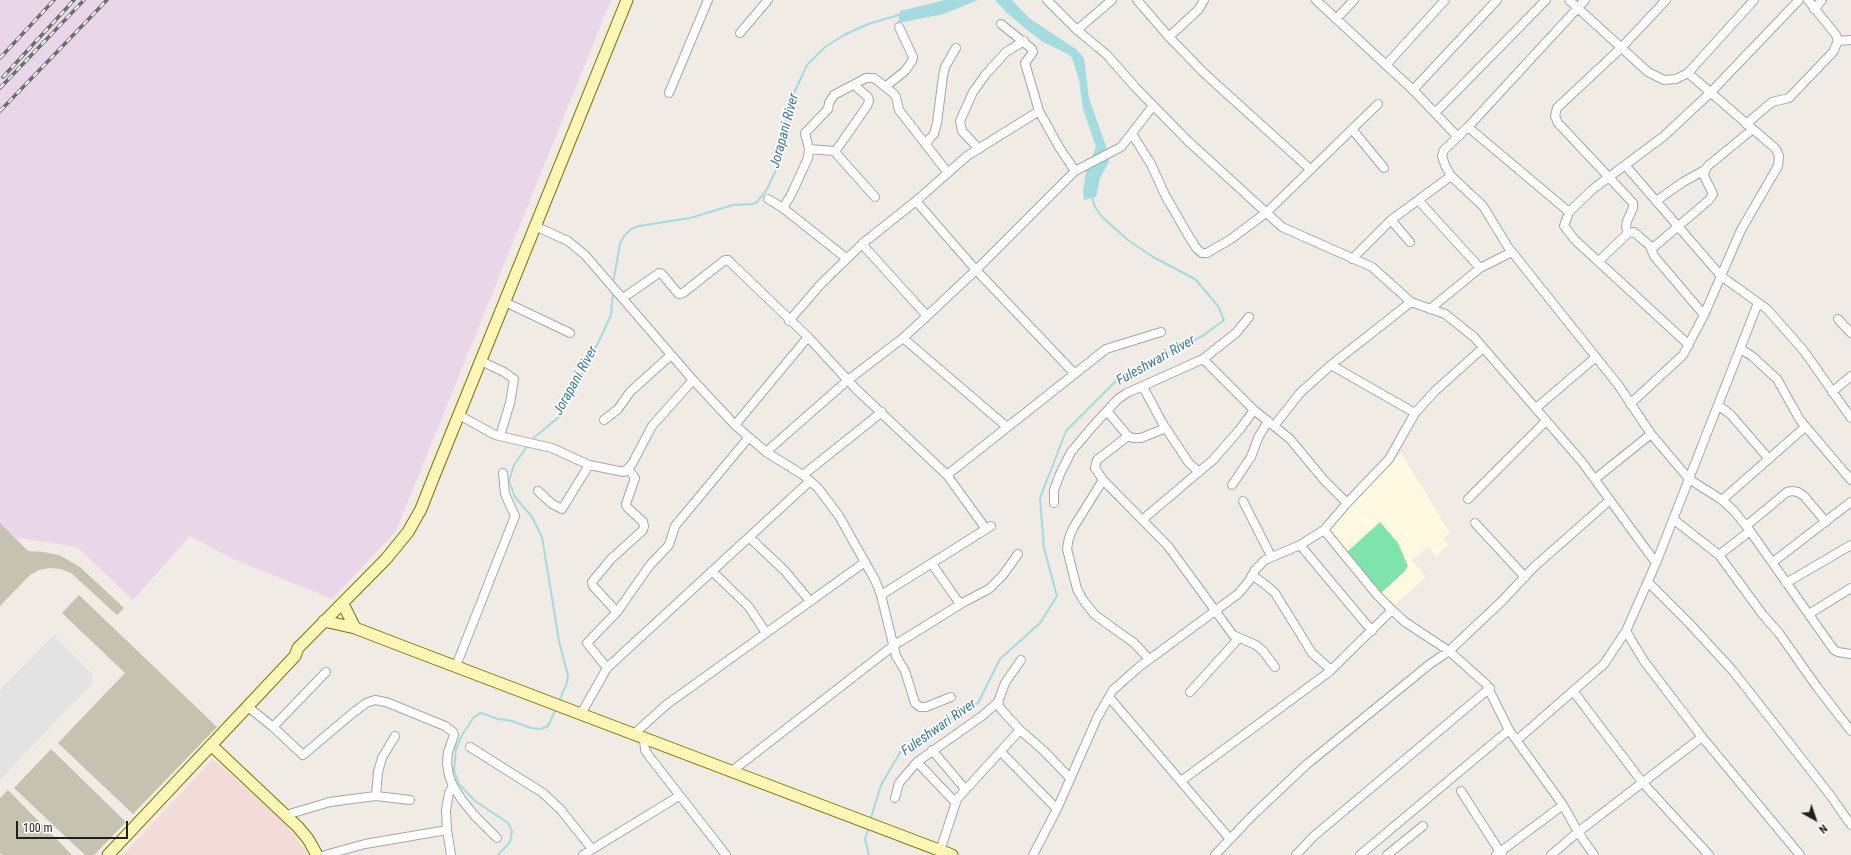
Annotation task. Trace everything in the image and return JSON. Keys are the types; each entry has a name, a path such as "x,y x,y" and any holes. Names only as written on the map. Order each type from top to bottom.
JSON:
{"main road":[{"path":"108,855 295,656 303,652 344,601 353,594 394,550 408,532 420,509 459,415 627,0"},
{"path":"326,624 352,601 353,594"},
{"path":"345,608 355,628"},
{"path":"326,624 355,628 952,855"},
{"path":"210,745 286,815 308,838 317,855"}],"street":[{"path":"669,93 708,0"},
{"path":"740,32 768,0"},
{"path":"1047,0 1077,30 1107,55 1153,106 1188,141 1282,227 1372,267 1411,302 1445,314 1474,337 1582,462 1656,563"},
{"path":"1077,30 1112,0"},
{"path":"1137,0 1169,37 1204,73 1310,169"},
{"path":"1169,37 1199,9 1204,0"},
{"path":"1316,0 1413,90 1457,136"},
{"path":"1337,18 1354,0"},
{"path":"1386,65 1445,0"},
{"path":"1413,90 1497,0"},
{"path":"1435,113 1546,0"},
{"path":"1569,0 1648,72 1664,80 1676,78 1688,73 1754,0"},
{"path":"1585,0 1468,127 1457,136 1447,147 1442,156 1451,176 1483,206 1512,252 1619,386 1651,434 1689,479 1722,500 1734,511 1773,562 1786,583 1834,650 1851,654"},
{"path":"1628,233 1626,227 1627,221 1633,208 1633,203 1558,123 1555,116 1557,108 1621,48 1666,0"},
{"path":"1689,345 1567,232 1564,226 1569,212 1592,189 1664,136 1710,93 1799,0"},
{"path":"1746,124 1772,102 1789,98 1833,52 1838,41 1836,35 1808,0"},
{"path":"1814,9 1822,0"},
{"path":"1001,24 1024,41 1032,49 1033,52 1025,63 1039,111 1059,147 1075,171"},
{"path":"885,87 905,71 913,57 899,28"},
{"path":"1838,41 1851,40"},
{"path":"979,149 962,131 960,121 974,92 986,74 1006,52 1024,41"},
{"path":"926,144 934,134 937,123 945,67 956,48"},
{"path":"1630,404 1670,369 1689,345 1704,316 1741,230 1778,166 1779,156 1776,149 1688,73"},
{"path":"783,208 808,158 809,149 805,134 807,129 828,109 831,98 854,85 871,78 885,87 896,97 899,110 948,173"},
{"path":"834,151 867,106 869,101 865,94 854,85"},
{"path":"1132,134 1151,164 1165,195 1197,250 1202,253 1207,253 1214,250 1267,212 1378,104"},
{"path":"766,452 848,380 903,338 976,270 1075,171 1121,147 1153,106"},
{"path":"789,321 846,258 862,244 916,202 967,156 1039,111"},
{"path":"1468,127 1569,212"},
{"path":"1352,129 1384,168"},
{"path":"1656,201 1683,182 1705,170 1709,165 1753,129"},
{"path":"809,149 834,151 875,197"},
{"path":"1625,165 1721,276 1767,308 1804,351 1851,418"},
{"path":"1650,246 1655,246 1709,200 1713,194 1704,176 1705,170"},
{"path":"1352,259 1391,220 1419,201 1451,176"},
{"path":"768,199 783,208 846,258"},
{"path":"1419,201 1480,268"},
{"path":"916,202 976,270 1074,373"},
{"path":"1391,220 1410,242"},
{"path":"535,226 568,241 585,255 693,380 735,425 766,452 810,481 839,516 865,562 881,595 896,656 905,670 915,703 920,707 926,707 951,697"},
{"path":"1599,261 1628,233 1634,232 1650,246 1654,256 1704,316"},
{"path":"862,244 927,316"},
{"path":"1430,309 1480,268 1512,252"},
{"path":"622,297 659,273 662,274 679,294 683,293 725,260 728,260 789,321 808,337 848,380 946,475 988,528 881,595"},
{"path":"505,302 570,333"},
{"path":"1274,426 1300,393 1332,365 1411,302"},
{"path":"1517,740 1604,664 1626,631 1656,563 1758,303"},
{"path":"1054,503 1054,490 1072,452 1107,411 1127,393 1203,359 1236,333 1249,317"},
{"path":"1838,319 1851,333"},
{"path":"946,475 1106,349 1161,332"},
{"path":"735,425 808,337"},
{"path":"903,338 1007,427"},
{"path":"1033,855 1057,809 1098,718 1113,690 1149,659 1238,594 1259,565 1271,556 1300,545 1324,530 1347,503 1389,459 1415,413 1434,391 1483,348"},
{"path":"1741,349 1753,357 1778,379 1793,409 1805,427 1851,480"},
{"path":"604,420 618,409 630,392 672,355"},
{"path":"1536,408 1596,358"},
{"path":"1203,359 1254,410 1294,443 1324,480 1347,503"},
{"path":"481,361 504,372 514,379 510,403 500,436"},
{"path":"1332,365 1415,413"},
{"path":"1832,392 1851,376"},
{"path":"459,415 500,436 537,443 552,448 589,465 624,472 628,469 652,426 693,380"},
{"path":"1143,387 1166,428 1190,463 1199,472"},
{"path":"1718,405 1730,415 1769,459"},
{"path":"1142,520 1213,460 1240,430 1254,410"},
{"path":"1107,411 1128,436 1133,438 1141,438 1166,428"},
{"path":"803,475 882,412"},
{"path":"1232,485 1251,458 1258,438 1268,421"},
{"path":"1468,499 1546,421"},
{"path":"1722,500 1805,427"},
{"path":"1595,479 1651,434"},
{"path":"1128,436 1097,460 1095,468 1103,480 1168,546 1233,635 1256,645 1263,651 1275,667"},
{"path":"607,668 587,643 618,612 650,564 668,545 675,526 748,437"},
{"path":"538,491 552,504 562,509 589,465"},
{"path":"618,612 593,586 592,582 612,559 643,530 643,522 627,507 626,504 635,478 628,469"},
{"path":"456,666 515,516 506,494 504,473"},
{"path":"1103,480 1073,528 1069,538 1067,549 1077,589 1083,600 1095,615 1134,643 1149,659"},
{"path":"578,713 607,668 810,481"},
{"path":"1719,555 1787,492 1798,492 1804,496 1826,522"},
{"path":"1215,855 1252,816 1306,765 1430,664 1449,651 1525,577 1610,500"},
{"path":"1243,501 1271,556"},
{"path":"1773,562 1851,502"},
{"path":"1673,519 1719,555 1763,615 1779,633 1817,687 1851,731"},
{"path":"1475,523 1525,577"},
{"path":"1324,530 1378,596 1392,610 1405,622 1449,651 1490,688 1509,730 1563,805 1578,832 1594,855"},
{"path":"749,537 784,570 810,601"},
{"path":"1300,545 1372,631"},
{"path":"1786,583 1851,545"},
{"path":"732,771 893,646 960,604 989,589 1003,576 1018,554"},
{"path":"726,855 645,750 639,736 666,705 865,562"},
{"path":"932,564 960,604"},
{"path":"712,571 749,607 766,633"},
{"path":"1252,575 1274,593 1312,653 1331,670"},
{"path":"1648,582 1690,623 1733,671 1830,795 1851,825"},
{"path":"1809,614 1851,588"},
{"path":"1181,781 1331,670 1392,610"},
{"path":"1626,631 1644,661 1702,737 1800,855"},
{"path":"1190,692 1239,638"},
{"path":"895,798 899,784 917,762 982,716 998,702 1004,683 1021,660"},
{"path":"273,726 326,672"},
{"path":"1296,855 1314,836 1490,688"},
{"path":"1572,691 1642,782 1709,855"},
{"path":"1110,697 1230,839"},
{"path":"247,706 273,726 303,755 366,703 375,700 386,702 445,726 453,732 454,738 448,752 448,776 453,786 471,811 497,838"},
{"path":"998,702 1000,708 1020,730 1043,750 1070,778"},
{"path":"940,851 956,803 965,789 1020,730"},
{"path":"1360,855 1509,730"},
{"path":"376,796 378,772 382,758 395,736"},
{"path":"1551,855 1578,832 1702,737"},
{"path":"470,747 542,793 557,806 571,821 590,852 679,796"},
{"path":"932,750 965,789"},
{"path":"1001,752 1057,809"},
{"path":"917,762 956,803"},
{"path":"451,855 447,830 447,802 453,786"},
{"path":"1461,791 1499,854 1563,805"},
{"path":"286,815 330,802 376,796 410,800"},
{"path":"1387,855 1423,826"},
{"path":"325,855 365,844 447,830"}],"shaded area":[{"path":"0,0 611,0 396,531 332,599 233,559 190,536 133,600 77,547 12,537 0,549"},
{"path":"1401,453 1450,533 1443,538 1448,545 1436,556 1428,547 1412,560 1426,577 1392,607 1331,530 1331,527 1363,491"},
{"path":"0,523 28,551 59,555 80,567 124,608 117,615 71,573 61,569 50,568 39,570 30,575 0,606"},
{"path":"79,595 217,727 133,814 58,743 125,673 62,613"},
{"path":"54,635 93,675 93,683 0,780 0,690"},
{"path":"51,749 126,822 94,855 85,855 14,788"},
{"path":"213,759 282,820 309,855 123,855"},
{"path":"8,790 72,855 2,855 0,853 0,798"}],"green space":[{"path":"1380,522 1398,543 1408,566 1405,571 1380,594 1347,552"}],"water":[{"path":"945,0 978,0 944,14 898,23 900,11"},
{"path":"995,0 1012,0 1029,18 1076,49 1084,58 1089,98 1107,149 1109,162 1100,178 1096,197 1084,200 1083,191 1086,172 1096,147 1083,109 1079,80 1072,58 1068,54 1043,42 1007,13"}],"waterway":[{"name":"Jorapani River","path":"613,283 620,244 624,236 631,229 639,226 690,218 733,205 753,204 757,202 767,189 775,172 782,150 789,104 807,65 825,47 844,35 868,24 902,14"},
{"name":"Fuleshwari River","path":"870,821 881,785 901,751 978,703 1000,659 1040,623 1057,596 1044,548 1040,498 1066,431 1117,380 1204,335 1224,320 1218,306 1195,279 1153,257 1128,240 1102,217 1095,207 1092,197"},
{"name":"Jorapani River","path":"530,441 560,416 611,315 613,292"},
{"name":"Jorapani River","path":"528,445 514,465 509,481 515,497 532,517 542,537 559,641 568,676 567,683 559,701"},
{"name":"Jorapani River","path":"498,855 510,842 512,831 508,823 475,801 459,784 454,770 456,749 462,735 474,717 481,713 498,719 512,721 531,728 541,729 548,726 556,709"},
{"name":"Fuleshwari River","path":"869,827 865,839 869,855"}],"railway":[{"path":"0,58 54,0"},
{"path":"3,77 74,0"},
{"path":"0,88 84,0"},
{"path":"0,111 107,0"}]}
